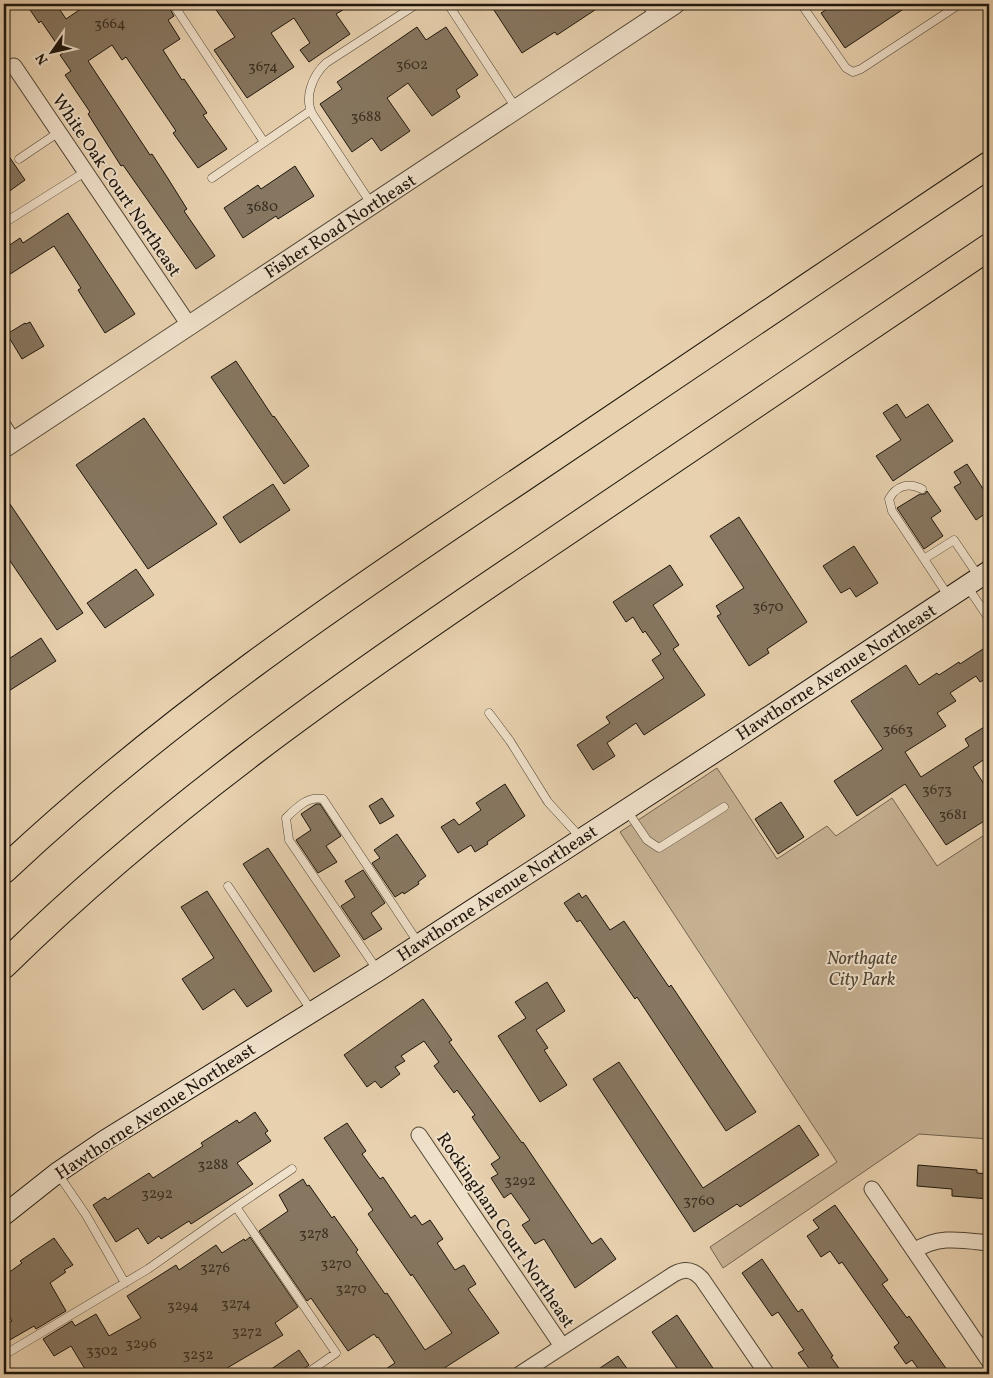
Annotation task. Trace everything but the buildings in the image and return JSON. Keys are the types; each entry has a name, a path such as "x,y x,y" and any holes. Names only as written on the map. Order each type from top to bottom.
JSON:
{"highway":[{"path":"4,870 57,821 112,775 257,662 454,524 989,165"},
{"path":"4,965 67,904 162,823 315,707 447,613 989,247"}],"main road":[{"name":"Hawthorne Avenue Northeast","path":"4,1215 57,1173 151,1111 378,971 978,578"}],"street":[{"name":"Fisher Road Northeast","path":"7,439 189,325 517,110 654,10 675,4"},
{"name":"White Oak Court Northeast","path":"14,66 189,325"},
{"name":"Rockingham Court Northeast","path":"419,1135 562,1346"},
{"path":"872,1189 989,1361"},
{"path":"914,1251 927,1243 949,1239 989,1243"},
{"path":"527,1372 562,1346 674,1274 690,1270 697,1273 702,1279 767,1374"}],"lane":[{"path":"174,4 264,142"},
{"path":"372,206 310,111 309,98 313,82 319,70 417,4"},
{"path":"448,4 517,110"},
{"path":"801,4 846,68 853,72 861,69 960,4"},
{"path":"212,178 310,111"},
{"path":"19,159 58,132"},
{"path":"4,223 85,172"},
{"path":"922,489 915,485 902,486 893,491 888,499 892,511 949,597"},
{"path":"924,559 954,540 978,578 989,620"},
{"path":"489,713 510,741 548,802 581,838"},
{"path":"378,971 289,840 286,818 299,805 316,798 323,799 419,944"},
{"path":"626,809 648,840 659,848 724,807"},
{"path":"228,886 312,1012"},
{"path":"4,1355 148,1269 236,1206 292,1169"},
{"path":"57,1173 86,1215 125,1283"},
{"path":"236,1206 336,1353 306,1374"}],"green space":[{"name":"Northgate City Park","path":"717,768 777,859 827,826 836,836 892,798 937,866 989,832 989,1139 919,1134 723,1268 710,1247 837,1162 620,832"}]}
